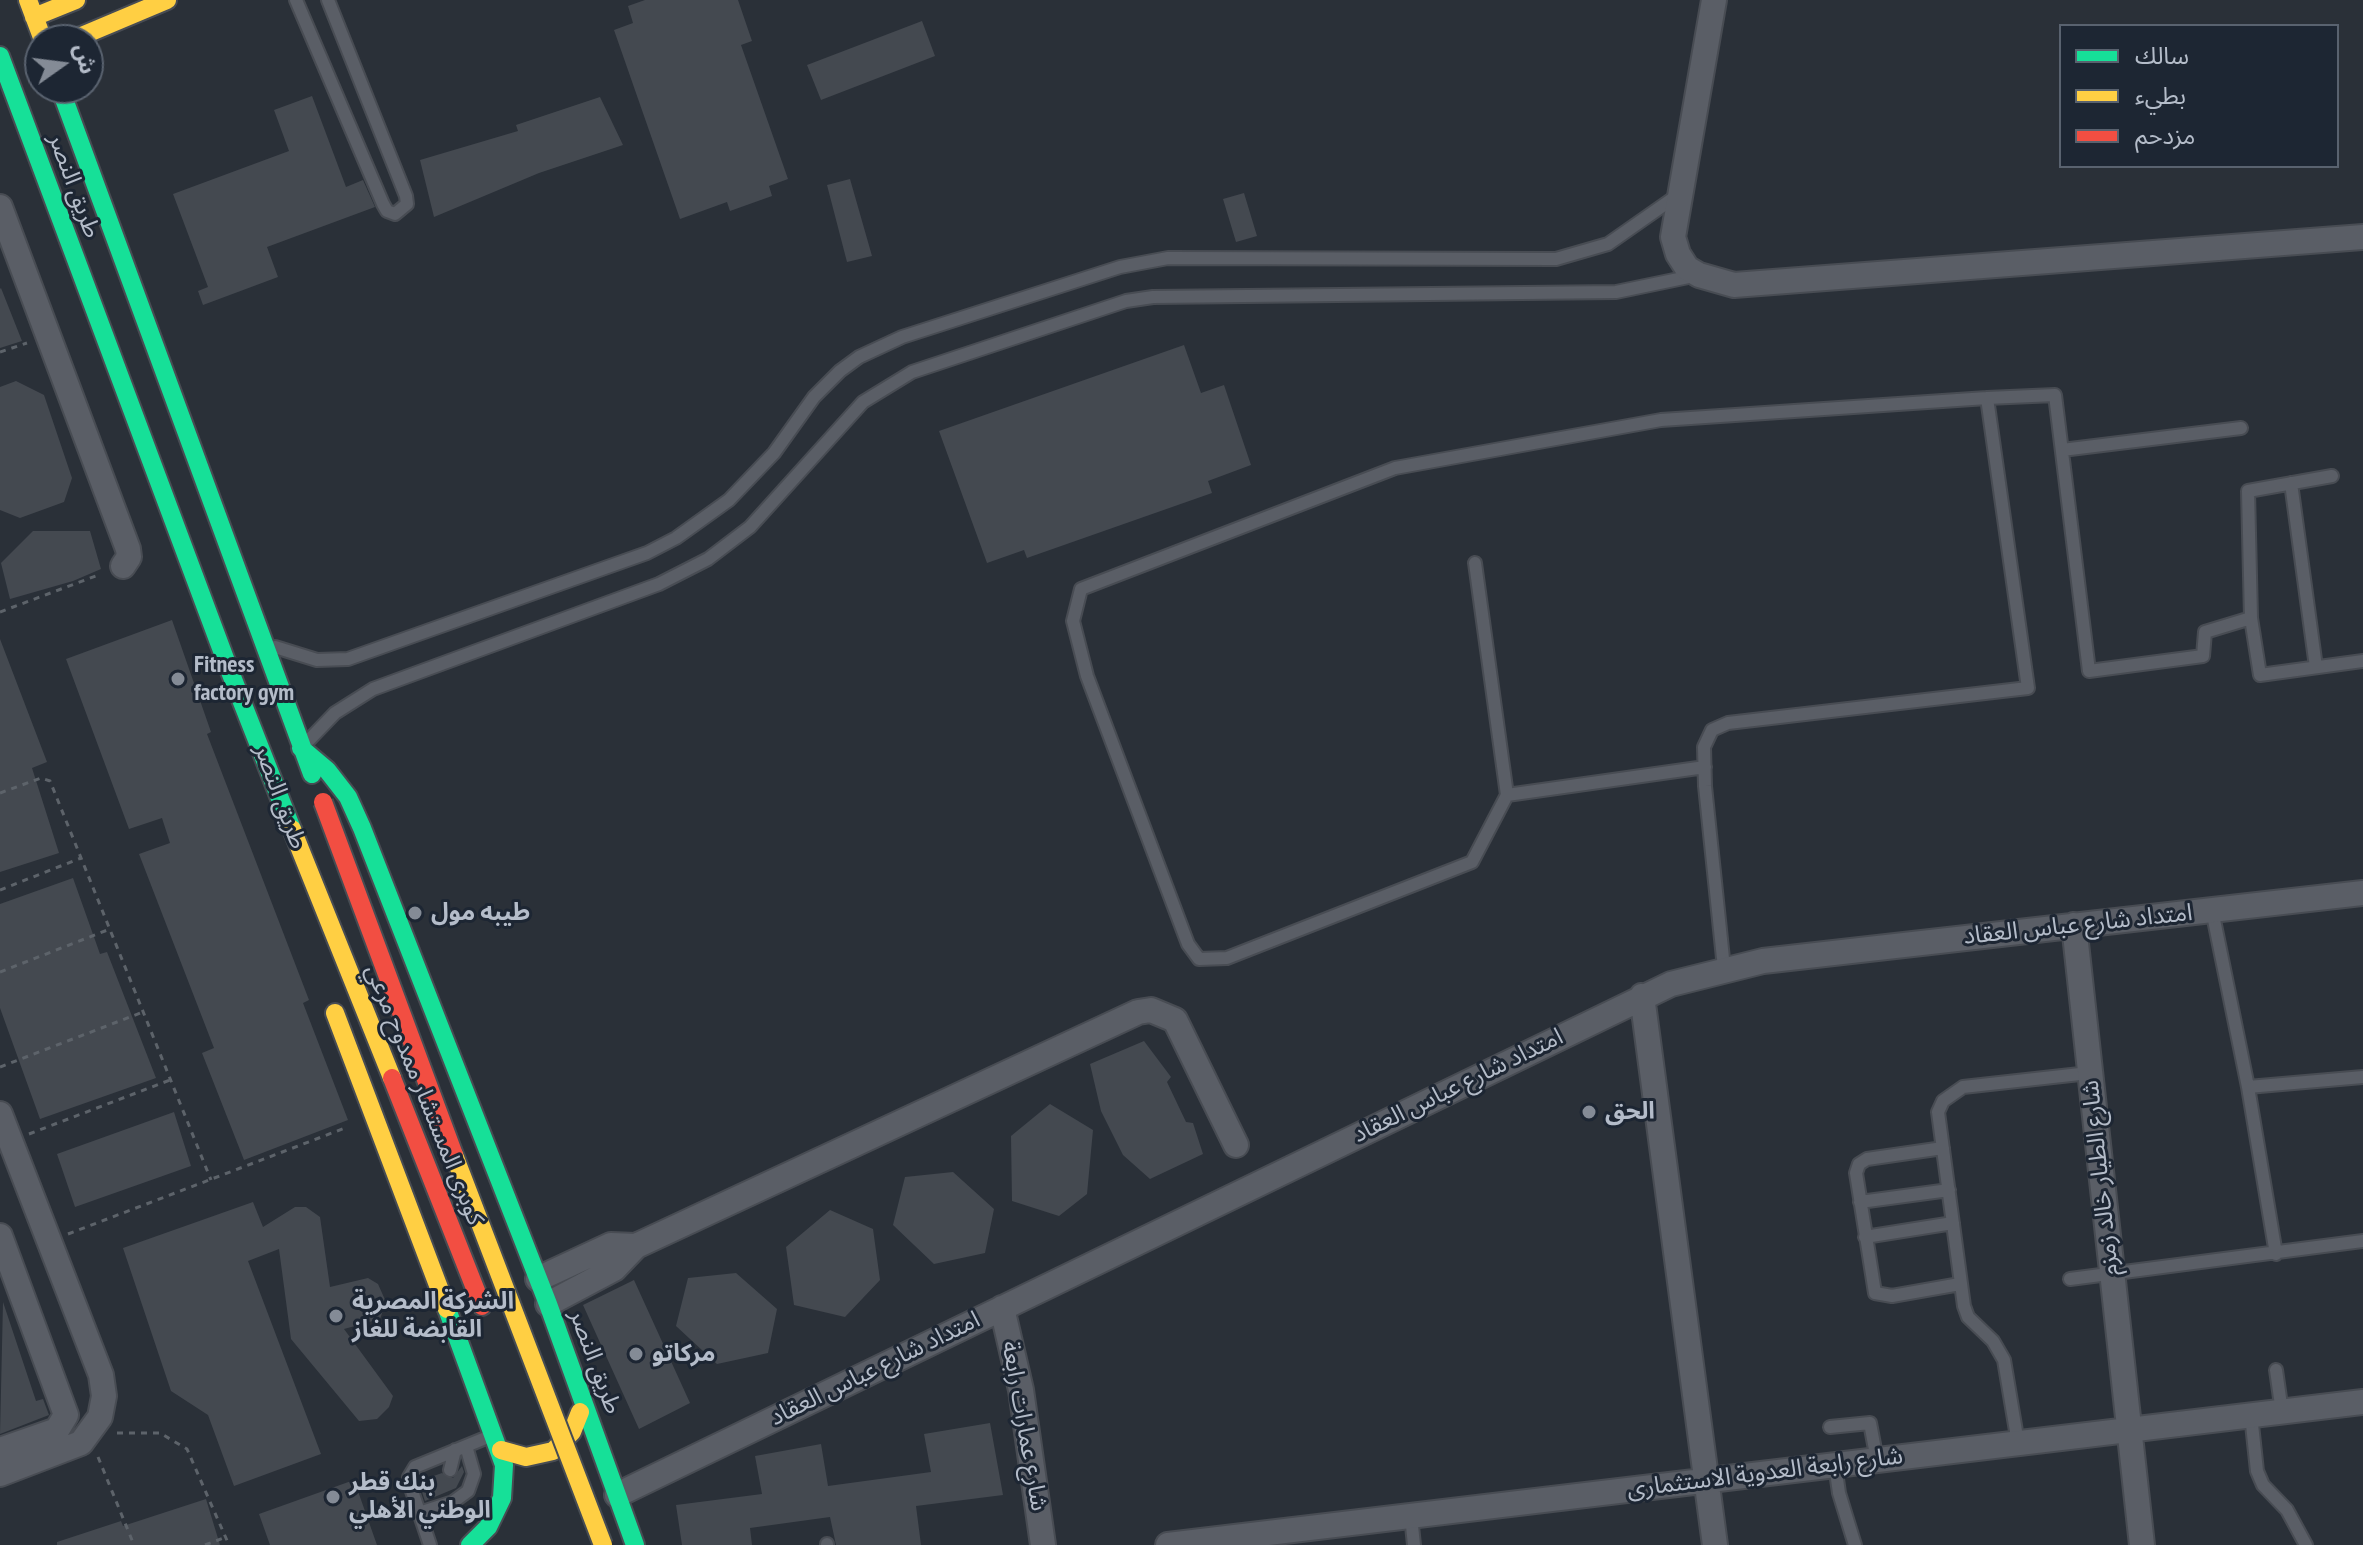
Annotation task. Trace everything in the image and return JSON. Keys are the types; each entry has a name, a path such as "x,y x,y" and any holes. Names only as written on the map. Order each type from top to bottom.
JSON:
{"main road":[{"path":"31,8 76,0"},
{"path":"104,27 167,0"},
{"name":"طريق النصر","path":"0,56 227,664 228,723"},
{"name":"طريق النصر","path":"66,104 301,748 327,770 348,797 362,828 548,1304 635,1545"},
{"name":"كوبرى المستشار ممدوح مرعي","path":"227,664 487,1320"},
{"name":"كوبرى المستشار ممدوح مرعي","path":"301,748 505,1294 603,1545"},
{"path":"327,994 498,1442 504,1465 502,1498 488,1527 470,1545"},
{"path":"498,1442 526,1457 553,1451 572,1432 581,1407 581,1394"},
{"path":"531,1433 548,1475"}],"street":[{"path":"1714,0 1673,237 1678,254 1687,268 1699,275 1734,285 2363,237"},
{"path":"0,207 128,549 129,557 123,566"},
{"name":"امتداد شارع عباس العقاد","path":"617,1495 1642,996 1724,968 2363,893"},
{"name":"شارع الطيار خالد زمزم","path":"2074,925 2142,1545"},
{"path":"1642,996 1715,1545"},
{"path":"548,1304 614,1269 636,1246 1138,1012 1151,1010 1175,1020 1236,1145"},
{"path":"0,1114 103,1385 100,1417 89,1435 71,1449 0,1474"},
{"path":"0,1236 66,1409 65,1420 57,1430 0,1450"},
{"path":"538,1279 611,1245 636,1246"},
{"name":"شارع عمارات رابعة","path":"1002,1308 1021,1390 1043,1545"},
{"name":"شارع رابعة العدوية الاستثمارى","path":"1168,1545 1311,1536 1411,1516 2363,1402"}],"lane":[{"path":"296,0 387,211 403,211 407,204 406,196 328,0"},
{"path":"327,70 353,59"},
{"path":"349,122 374,112"},
{"path":"263,643 317,660 348,659 647,553 703,520 737,493 774,453 826,383 859,357 902,337 1120,267 1197,257 1556,259 1608,244 1680,193"},
{"path":"301,748 335,713 373,689 659,584 708,559 750,527 863,402 912,372 1126,301 1153,297 1616,292 1699,275"},
{"path":"1475,563 1507,795 1472,862 1227,958 1199,959 1188,944 1087,676 1073,621 1081,589 1395,468 1661,420 2055,395 2089,671 2203,656 2205,632 2251,618"},
{"path":"1724,968 1705,767 1706,738 1720,725 2028,688 1987,398"},
{"path":"2062,450 2241,428"},
{"path":"2332,476 2248,491 2251,618 2260,675 2363,661"},
{"path":"2291,483 2316,667"},
{"path":"1507,795 1705,767"},
{"path":"2212,910 2248,1087 2276,1254"},
{"path":"2018,1443 2004,1360 1993,1341 1968,1317 1960,1284 1938,1112 1943,1101 1963,1087 2089,1073"},
{"path":"2248,1087 2363,1077"},
{"path":"1943,1148 1862,1161 1856,1173 1873,1289 1878,1295 1960,1284"},
{"path":"1860,1202 1949,1190"},
{"path":"1865,1237 1953,1223"},
{"path":"2070,1279 2363,1241"},
{"path":"2276,1370 2282,1412"},
{"path":"2251,1415 2257,1471 2263,1485 2287,1510 2306,1545"},
{"path":"1830,1427 1870,1423 1877,1460"},
{"path":"430,1545 409,1477 415,1467 461,1448 498,1442"},
{"path":"450,1470 461,1448"},
{"path":"419,1513 444,1499 461,1498 472,1483 473,1465 461,1448"},
{"path":"1835,1465 1839,1493 1855,1545"},
{"path":"1411,1516 1414,1545"}],"path":[{"path":"0,352 47,336"},
{"path":"0,612 123,566"},
{"path":"0,793 41,778 47,779 211,1180"},
{"path":"0,890 81,858"},
{"path":"0,972 110,929"},
{"path":"0,1067 143,1012"},
{"path":"10,1141 170,1080"},
{"path":"49,1241 374,1116"},
{"path":"134,1545 89,1435 145,1431 175,1439 195,1463 229,1545"},
{"path":"205,1545 226,1537"}],"building":[{"path":"645,0 738,0 752,41 741,45 788,179 769,186 772,196 730,211 727,202 680,219 614,30 633,23 628,6"},
{"path":"922,21 935,56 821,100 807,65"},
{"path":"312,96 346,187 363,180 375,207 267,247 278,277 203,305 198,291 208,287 173,194 289,151 274,110"},
{"path":"600,97 623,145 539,173 434,217 420,160 518,131 516,125"},
{"path":"850,179 872,256 847,262 827,185"},
{"path":"1244,193 1257,236 1236,242 1223,199"},
{"path":"0,289 22,341 0,348"},
{"path":"1184,345 1201,393 1224,385 1251,465 1208,481 1212,493 1027,558 1024,550 987,563 939,431"},
{"path":"16,381 44,395 72,478 64,502 20,518 0,510 0,387"},
{"path":"33,531 90,531 101,569 73,581 10,599 1,563"},
{"path":"172,620 211,732 207,734 309,1000 303,1003 348,1120 244,1160 202,1053 214,1048 139,854 170,843 162,818 129,829 66,659"},
{"path":"0,639 47,762 32,768 59,853 0,872"},
{"path":"73,878 100,954 107,952 156,1078 40,1119 0,1008 0,904"},
{"path":"1144,1041 1171,1077 1167,1082 1186,1122 1193,1123 1203,1154 1150,1179 1123,1155 1101,1111 1090,1064"},
{"path":"1050,1104 1093,1130 1087,1194 1059,1216 1012,1201 1011,1136"},
{"path":"174,1112 191,1166 75,1207 57,1154"},
{"path":"953,1172 994,1209 985,1253 934,1264 893,1225 905,1177"},
{"path":"253,1202 263,1227 295,1207 306,1207 320,1217 330,1287 368,1278 378,1284 386,1302 380,1319 344,1329 393,1396 389,1407 377,1419 359,1421 291,1339 279,1249 248,1261 321,1454 234,1486 208,1415 171,1391 123,1248"},
{"path":"830,1210 873,1229 880,1280 845,1317 794,1305 786,1247"},
{"path":"736,1273 777,1309 768,1353 717,1364 676,1326 688,1278"},
{"name":"مركاتو","path":"634,1280 690,1403 639,1429 583,1305"},
{"path":"3,1302 36,1401 43,1399 49,1415 0,1434"},
{"path":"990,1423 1003,1495 916,1506 921,1545 836,1545 830,1517 750,1528 752,1545 682,1545 676,1505 762,1494 755,1456 821,1444 828,1486 931,1472 924,1434"},
{"path":"462,1466 464,1472 456,1488 425,1501 422,1492 428,1478 442,1473 453,1478"},
{"name":"بنك قطر الوطني الأهلي","path":"354,1480 377,1545 270,1545 259,1514"},
{"path":"206,1499 220,1545 57,1545 57,1542 121,1521 123,1526"}],"traffic: fast":[{"path":"0,56 227,664 292,829"},
{"path":"66,104 312,774"},
{"path":"301,748 327,770 348,797 362,828 548,1304 635,1545"},
{"path":"447,1309 504,1465 502,1498 488,1527 470,1545"}],"traffic: slow":[{"path":"28,0 37,24"},
{"path":"34,17 76,0"},
{"path":"104,27 167,0"},
{"path":"292,829 392,1078"},
{"path":"335,1013 447,1309"},
{"path":"454,1155 603,1545"},
{"path":"501,1450 526,1457 553,1451 572,1432 580,1412"}],"traffic: jam":[{"path":"323,802 454,1155"},
{"path":"392,1078 482,1306"}],"place":[{"name":"Fitness factory gym","path":"178,679"},
{"name":"طيبه مول","path":"415,913"},
{"name":"الحق","path":"1589,1112"},
{"name":"الشركة المصرية القابضة للغاز","path":"336,1316"},
{"name":"مركاتو","path":"636,1354"},
{"name":"بنك قطر الوطني الأهلي","path":"333,1497"}]}
